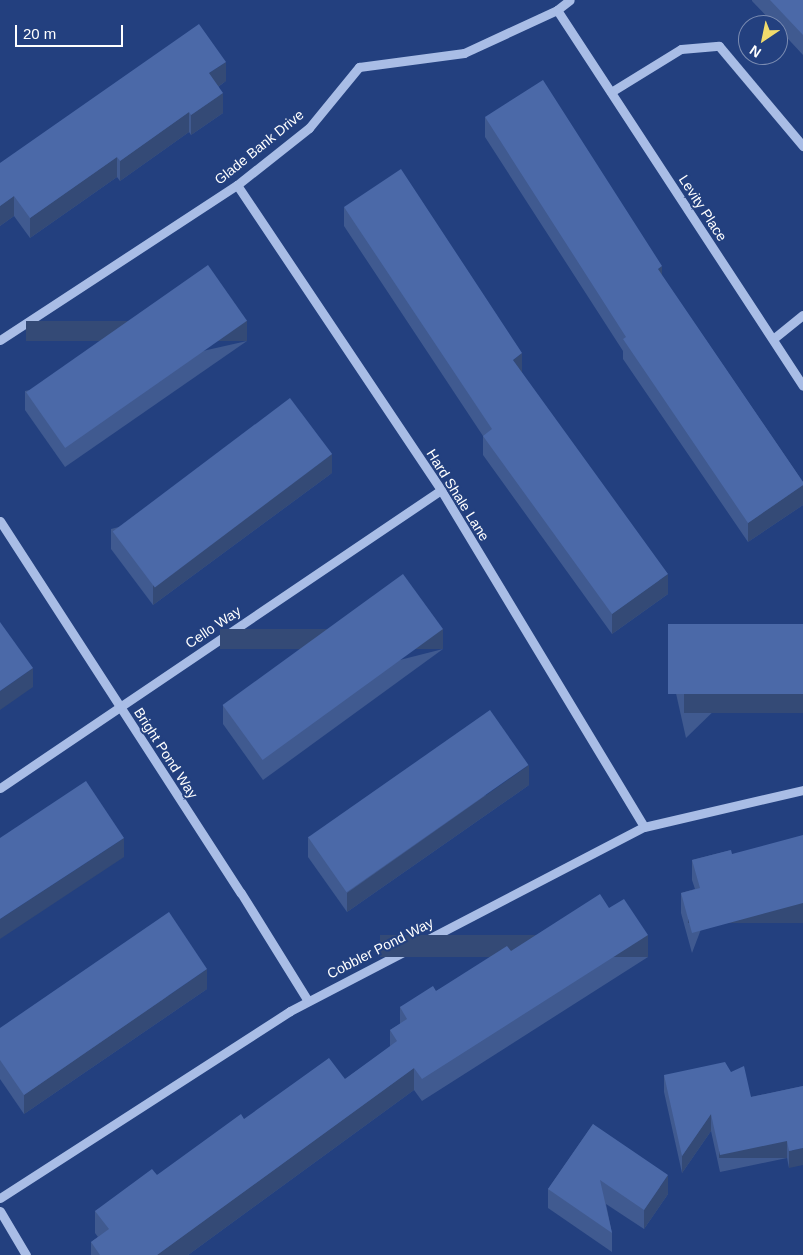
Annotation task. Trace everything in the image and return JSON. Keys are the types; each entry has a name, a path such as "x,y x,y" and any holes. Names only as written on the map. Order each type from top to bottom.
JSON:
{"street":[{"name":"Glade Bank Drive","path":"0,340 237,185 309,128 359,67 464,54 557,10 570,0"},
{"name":"Levity Place","path":"557,10 803,386"},
{"path":"611,92 681,49 719,46 803,146"},
{"name":"Hard Shale Lane","path":"237,185 441,490 644,826"},
{"path":"773,339 803,315"},
{"name":"Cello Way","path":"0,788 441,490"},
{"name":"Bright Pond Way","path":"0,521 241,893 308,1001"},
{"name":"Cobbler Pond Way","path":"0,1198 308,1001 644,826 803,790"},
{"path":"0,1210 26,1255"}],"building":[{"path":"770,0 803,0 803,35 788,19 788,15 784,15"},
{"path":"199,24 226,62 209,73 223,93 191,115 189,112 120,161 117,157 30,218 14,196 0,206 0,163"},
{"path":"543,80 662,266 658,269 803,482 803,485 748,523 623,339 626,337 485,117"},
{"path":"401,169 522,353 513,360 668,574 612,614 483,436 492,429 344,207"},
{"path":"208,265 247,321 65,448 26,392"},
{"path":"290,398 332,454 155,588 113,532"},
{"path":"403,574 443,629 263,760 223,705"},
{"path":"0,622 33,668 0,691"},
{"path":"668,624 803,624 803,694 668,694"},
{"path":"490,710 528,765 347,892 308,837"},
{"path":"86,781 124,838 0,919 0,838"},
{"path":"803,835 803,903 692,933 681,893 700,888 692,860 731,850 732,854"},
{"path":"600,894 609,908 624,899 648,935 422,1079 414,1068 157,1255 100,1255 91,1242 109,1229 95,1211 152,1169 157,1175 241,1114 244,1119 329,1058 345,1079 397,1041 390,1030 407,1019 400,1007 433,986 436,991 507,946 511,951"},
{"path":"169,912 207,969 24,1095 0,1060 0,1028"},
{"path":"725,1062 731,1072 744,1066 751,1097 803,1086 803,1148 789,1151 787,1141 720,1155 711,1114 682,1156 664,1075"},
{"path":"593,1124 668,1175 644,1210 600,1180 612,1233 548,1189"}]}
